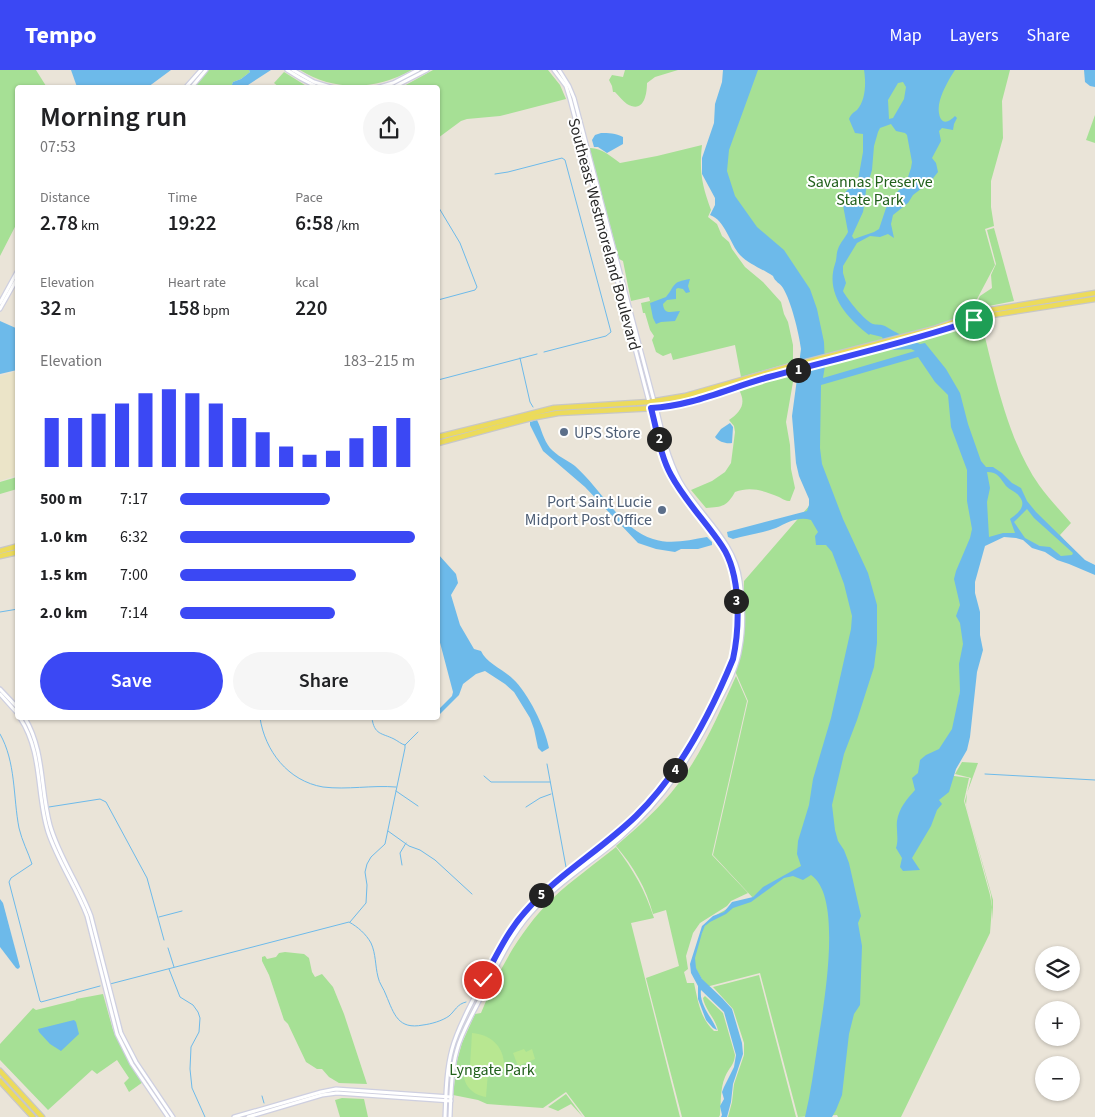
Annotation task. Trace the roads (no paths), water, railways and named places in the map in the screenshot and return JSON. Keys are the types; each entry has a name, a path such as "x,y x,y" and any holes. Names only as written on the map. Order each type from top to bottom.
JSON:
{"main road":[{"path":"440,436 554,408 594,404 652,402 685,396 835,357 872,345 921,335 984,311 1095,293"},
{"path":"835,357 880,348 986,316 1095,299"},
{"path":"1008,312 1011,308 1019,305"},
{"path":"531,418 558,413 654,408 689,402 787,370"},
{"path":"718,393 727,387 727,384"},
{"path":"558,413 561,410 594,404"},
{"path":"440,442 531,418 549,412 554,408"},
{"path":"0,551 15,547"},
{"path":"0,556 15,553"},
{"path":"0,1071 42,1117"},
{"path":"0,1081 34,1117"},
{"path":"6,1086 14,1087"},
{"path":"10,1092 14,1091 21,1094"}],"street":[{"path":"188,85 201,70"},
{"path":"194,85 206,70"},
{"path":"287,70 313,85"},
{"path":"293,70 314,82 324,85"},
{"path":"386,85 418,70"},
{"path":"398,85 427,70"},
{"name":"Southeast Westmoreland Boulevard","path":"554,70 566,86 570,99 652,402"},
{"name":"Southeast Westmoreland Boulevard","path":"559,70 574,98 652,402"},
{"path":"0,303 15,276"},
{"path":"0,310 15,283"},
{"path":"450,1117 457,1051 462,1034 513,937 530,914 547,896 619,838 664,793 682,770 699,741 738,660 742,620 740,581 735,562 726,543 687,492 674,470 652,402"},
{"path":"445,1117 449,1065 457,1033 483,980 512,928 524,912 544,892 637,816 659,791 694,740 733,659 737,618 734,580 730,560 683,495 669,472 654,408"},
{"path":"0,689 15,710"},
{"path":"2,694 15,705"},
{"path":"21,720 28,730 34,746 43,810 49,835 87,916 117,1034 132,1064 168,1117"},
{"path":"25,720 37,746 46,810 51,828 60,852 84,897 91,916 121,1033 136,1062 173,1117"},
{"path":"234,1117 321,1092 336,1090 451,1099"},
{"path":"248,1117 337,1093 446,1098"}],"water":[{"path":"71,70 171,70 151,85 76,85"},
{"path":"249,70 271,70 248,85 232,85 233,82 250,72"},
{"path":"723,70 758,70 729,150 727,171 735,196 757,227 784,250 810,289 817,309 824,342 825,366 823,378 915,351 911,349 887,349 882,337 869,335 846,313 840,304 833,285 837,251 848,232 842,200 846,191 858,180 863,152 863,134 855,133 849,119 860,106 864,96 864,70 955,70 944,88 939,105 939,115 943,121 946,122 955,116 957,118 953,130 942,128 939,131 941,141 932,158 936,163 938,172 930,182 913,195 908,203 893,215 891,224 894,238 888,234 880,237 870,236 857,243 843,266 846,283 843,291 856,309 873,324 885,326 920,344 925,343 946,369 960,393 968,424 981,461 986,467 993,467 1021,488 1027,501 1036,512 1085,560 1095,565 1095,575 1057,560 1045,552 1032,548 1023,540 1016,538 1004,537 985,546 975,582 983,650 977,672 967,750 956,769 949,792 939,800 942,804 912,858 920,870 903,871 900,867 902,858 896,848 898,816 904,804 915,790 912,778 918,773 920,760 939,749 952,729 960,691 959,664 963,644 960,623 956,616 960,605 954,579 972,529 967,501 967,470 951,427 948,395 935,382 918,357 821,385 820,448 822,464 843,519 868,573 877,605 877,643 874,667 844,754 832,805 835,830 838,841 849,863 861,916 858,923 862,946 860,1005 854,1014 849,1034 842,1095 832,1117 805,1117 824,1005 829,954 827,906 821,887 811,875 803,880 793,876 784,878 751,902 733,908 710,922 705,926 702,933 695,958 696,968 702,979 732,1009 742,1043 743,1054 733,1084 727,1117 721,1117 720,1106 724,1099 722,1092 734,1067 736,1055 724,1012 701,990 704,1006 717,1030 706,1020 698,999 698,986 691,973 690,964 702,926 713,916 724,912 732,902 753,897 763,887 801,866 797,854 798,841 809,805 813,779 831,718 851,629 852,616 844,584 832,552 826,545 816,545 815,536 818,532 811,520 797,519 766,531 733,539 728,537 727,532 807,511 809,499 799,476 796,463 792,416 801,349 797,326 789,301 783,288 773,276 740,255 720,222 710,215 715,205 715,198 702,174 702,158 714,123 715,104 722,82","holes":["903,82 906,87 904,99 893,118 889,119 888,100 898,83","891,124 896,131 907,135 912,162 911,168 906,183 896,193 886,208 879,229 854,239 852,236 863,212 866,190 872,170 874,146 880,128","987,472 998,476 1021,500 1022,506 1016,515 1010,519 1015,533 1003,533 989,537 987,502 990,488","1027,509 1034,518 1073,553 1072,555 1061,556 1050,547 1040,546 1025,538 1014,522"]},
{"path":"1084,70 1095,70 1095,87 1085,82"},
{"path":"601,133 615,134 623,137 623,144 607,153 598,147 594,147 592,140 595,135"},
{"path":"690,279 688,286 690,292 686,293 683,289 678,288 676,289 676,299 667,300 663,304 667,311 680,311 675,321 656,324 650,303 666,297 677,283"},
{"path":"0,321 15,328 15,370 0,374"},
{"path":"537,420 550,448 575,466 631,527 642,534 660,541 680,541 707,537 712,542 712,545 698,549 681,549 675,552 656,549 638,543 585,487 543,451 530,425 530,422"},
{"path":"730,423 733,427 732,443 718,440 715,437 721,429"},
{"path":"440,556 456,574 458,583 451,595 460,625 474,649 481,651 487,659 519,685 535,711 544,730 549,748 542,752 538,748 530,718 514,692 485,671 476,674 463,684 459,695 440,714 440,708 452,696 453,692 440,643"},
{"path":"0,899 3,903 20,967 18,969 0,947"},
{"path":"74,1020 79,1034 61,1051 50,1044 38,1029"}],"waterway":[{"path":"495,174 562,158 565,160 611,332 606,336 544,352"},
{"path":"440,210 460,243 477,287 475,290 440,299"},
{"path":"440,379 537,354"},
{"path":"520,358 530,402 533,407"},
{"path":"0,612 15,610"},
{"path":"452,700 457,696"},
{"path":"260,720 267,742 280,763 310,784 341,788 396,787"},
{"path":"350,922 366,903 367,885 365,872 367,864 371,857 385,844 405,748 405,745 377,731 372,720"},
{"path":"405,745 418,732"},
{"path":"0,734 9,756 19,828 32,864 11,878 9,882 40,1001 100,986"},
{"path":"547,764 566,867"},
{"path":"985,774 1095,780"},
{"path":"484,776 491,782 550,782"},
{"path":"396,791 418,806"},
{"path":"526,807 540,798 551,794"},
{"path":"49,807 100,799 106,802 147,878 164,940"},
{"path":"388,831 409,846 420,850 435,860 472,894"},
{"path":"402,865 400,853 406,843"},
{"path":"159,917 182,911"},
{"path":"110,984 349,922 362,931 371,943 379,982 395,1014 402,1023 415,1026 436,1022 449,1016 458,1006 466,1002"},
{"path":"168,948 174,967"},
{"path":"169,969 180,997 193,1005 200,1018 199,1032 191,1047 190,1069 192,1088 205,1117"},
{"path":"262,1096 264,1103"}],"place":[{"name":"UPS Store","path":"564,432"},
{"name":"Port Saint Lucie Midport Post Office","path":"662,510"}],"park label":[{"name":"Savannas Preserve State Park","path":"870,190"},
{"name":"Lyngate Park","path":"492,1069"}]}
